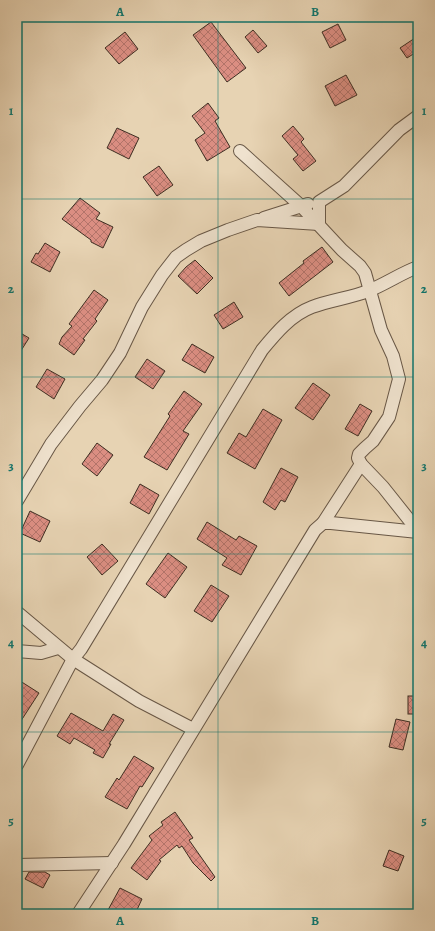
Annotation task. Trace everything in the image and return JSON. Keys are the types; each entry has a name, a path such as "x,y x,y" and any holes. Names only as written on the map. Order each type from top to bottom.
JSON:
{"street":[{"path":"17,501 51,444 102,380 120,353 142,307 162,275 176,257 201,241 228,230 301,206 319,202 344,186 399,130 418,116"},
{"path":"240,151 301,206 342,250 360,266 365,273 381,330 393,356 399,380 389,417 373,441 358,454 358,458 361,464 383,488 418,531"},
{"path":"319,202 319,224"},
{"path":"257,220 319,224"},
{"path":"17,765 73,659 81,649 262,350 275,334 293,317 301,312 313,307 369,291 418,267"},
{"path":"78,914 112,863 315,530 323,523 361,464"},
{"path":"323,523 418,531"},
{"path":"17,612 58,648 73,659 139,701 193,729"},
{"path":"17,651 41,653 58,648"},
{"path":"17,865 112,863"}],"building":[{"path":"211,22 246,68 227,82 193,35"},
{"path":"338,24 346,40 330,48 322,32"},
{"path":"253,30 267,46 258,53 245,37"},
{"path":"125,32 138,49 119,64 105,48"},
{"path":"418,36 418,51 407,58 400,48"},
{"path":"346,75 357,95 335,106 325,86"},
{"path":"208,103 219,118 215,121 230,147 207,161 195,140 205,133 192,116"},
{"path":"293,126 304,139 301,142 316,161 303,171 293,159 298,155 282,136"},
{"path":"117,128 139,138 129,159 107,148"},
{"path":"159,166 173,185 157,196 143,177"},
{"path":"80,198 100,213 96,219 113,227 103,248 91,242 91,240 62,219"},
{"path":"45,243 60,252 50,272 31,262 36,253 38,254"},
{"path":"322,247 333,262 289,296 279,283 304,263 303,261"},
{"path":"195,260 213,278 197,294 178,276"},
{"path":"94,290 108,300 95,319 97,321 83,339 85,340 74,355 59,344 62,337 72,326 69,324"},
{"path":"234,302 243,317 223,329 214,315"},
{"path":"17,331 29,338 17,357"},
{"path":"192,344 214,357 205,373 182,360"},
{"path":"147,359 165,371 153,389 135,377"},
{"path":"47,369 65,379 54,399 36,387"},
{"path":"313,383 330,395 313,420 295,408"},
{"path":"184,391 202,404 183,431 189,434 167,470 144,457 170,416 168,414"},
{"path":"360,404 372,411 358,436 345,429"},
{"path":"263,409 282,420 255,469 227,453 239,433 246,437"},
{"path":"97,443 113,455 97,476 82,464"},
{"path":"281,468 298,477 285,502 281,500 275,510 263,502"},
{"path":"140,484 159,495 149,514 130,503"},
{"path":"30,511 50,521 40,542 20,533"},
{"path":"207,522 236,540 239,536 257,546 241,575 222,565 227,558 197,539"},
{"path":"102,544 118,561 102,575 87,557"},
{"path":"168,553 187,567 165,598 146,584"},
{"path":"211,585 229,596 212,622 194,611"},
{"path":"17,679 39,693 17,727"},
{"path":"408,696 418,696 418,714 408,714"},
{"path":"71,713 103,731 113,714 124,720 109,744 111,744 103,758 93,753 95,750 74,738 70,744 57,736"},
{"path":"396,719 410,722 403,750 389,747"},
{"path":"134,756 154,768 142,787 140,786 127,809 105,797 117,778 119,780"},
{"path":"175,812 193,838 189,840 215,877 211,881 193,863 182,846 179,848 177,845 159,860 161,861 147,880 131,868 152,840 149,836 163,825 161,822"},
{"path":"389,850 404,856 398,871 383,866"},
{"path":"29,872 45,872 50,875 43,888 25,879"},
{"path":"120,888 142,899 135,914 116,914 108,910"}]}
